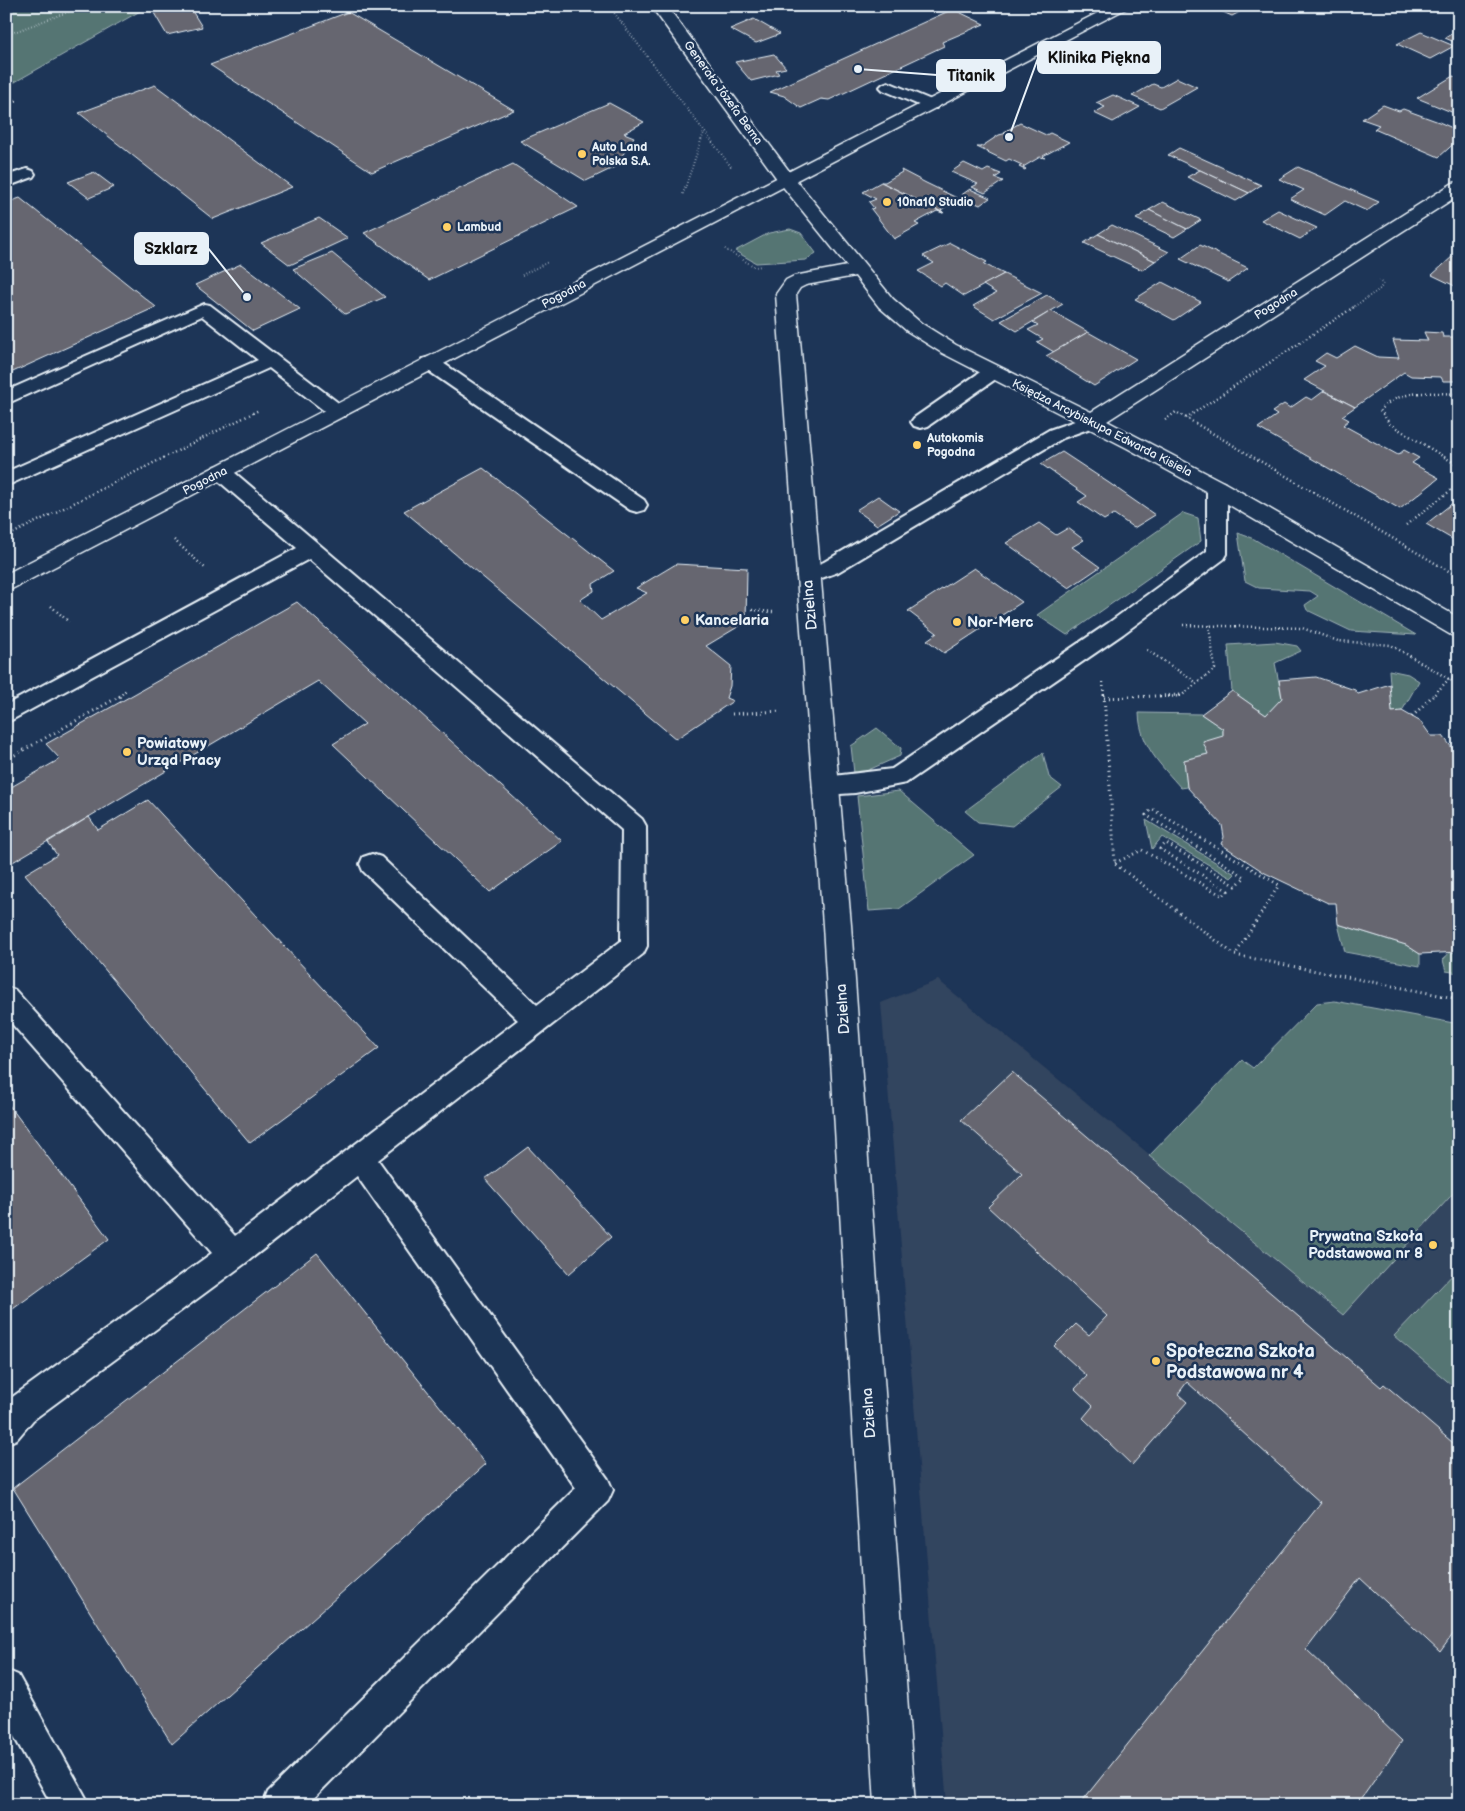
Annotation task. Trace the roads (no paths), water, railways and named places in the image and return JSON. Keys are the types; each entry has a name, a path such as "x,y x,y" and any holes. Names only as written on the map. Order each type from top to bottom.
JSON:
{"street":[{"name":"Generała Józefa Bema","path":"659,6 786,179"},
{"name":"Pogodna","path":"6,584 1123,6"},
{"name":"Księdza Arcybiskupa Edwarda Kisiela","path":"786,179 886,303 914,327 949,349 1092,421 1217,488 1459,629"},
{"name":"Pogodna","path":"1092,421 1459,187"},
{"name":"Dzielna","path":"859,270 801,280 793,284 786,294 837,925 895,1805"}],"lane":[{"path":"888,87 931,105"},
{"path":"6,182 27,174"},
{"path":"6,398 204,309 304,388 338,412"},
{"path":"6,480 270,361"},
{"path":"430,363 637,505"},
{"path":"921,422 994,372"},
{"path":"808,576 857,552 1034,450 1056,434 1092,421"},
{"path":"6,1428 22,1409 233,1255 538,1022 634,946 634,826 221,472"},
{"path":"825,786 855,784 898,777 1115,629 1217,554 1217,488"},
{"path":"6,715 311,549"},
{"path":"372,864 538,1022"},
{"path":"6,998 233,1255"},
{"path":"281,1805 597,1490 360,1157"},
{"path":"6,1687 72,1805"}],"place":[{"name":"Titanik","path":"858,69"},
{"name":"Klinika Piękna","path":"1009,137"},
{"name":"Auto Land Polska S.A.","path":"582,154"},
{"name":"10na10 Studio","path":"887,202"},
{"name":"Lambud","path":"447,227"},
{"name":"Szklarz","path":"247,297"},
{"name":"Autokomis Pogodna","path":"917,445"},
{"name":"Kancelaria","path":"685,620"},
{"name":"Nor-Merc","path":"957,622"},
{"name":"Powiatowy Urząd Pracy","path":"127,752"},
{"name":"Prywatna Szkoła Podstawowa nr 8","path":"1433,1245"},
{"name":"Społeczna Szkoła Podstawowa nr 4","path":"1156,1361"}]}
